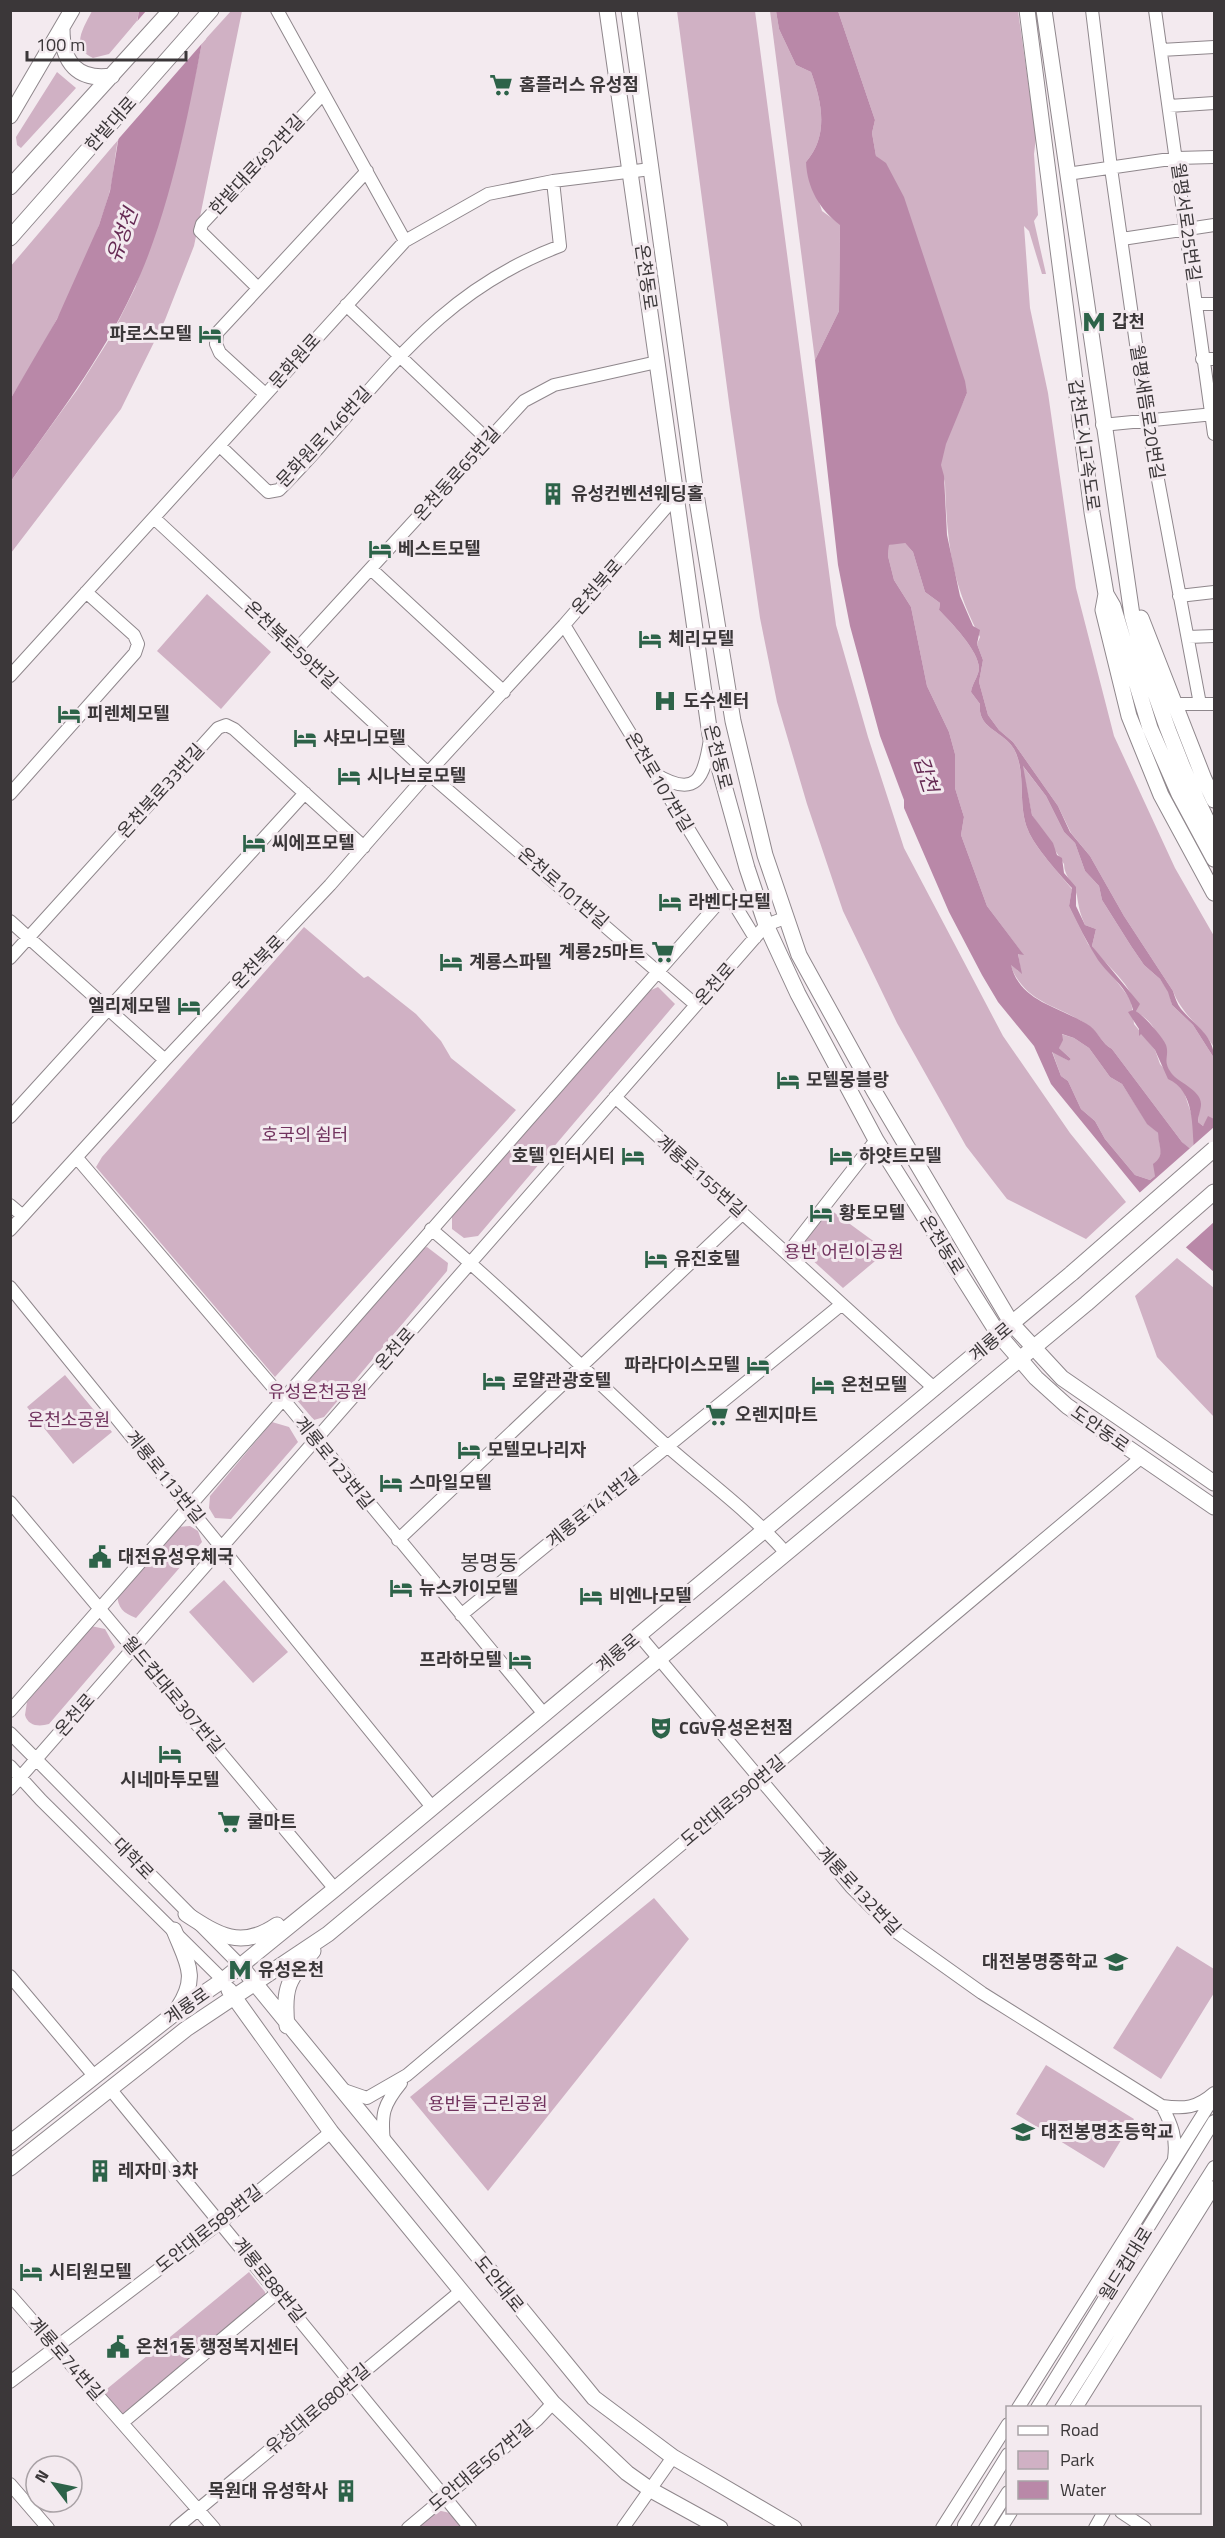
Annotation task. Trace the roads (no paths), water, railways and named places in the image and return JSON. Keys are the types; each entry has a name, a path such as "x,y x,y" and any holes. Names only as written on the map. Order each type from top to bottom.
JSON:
{"main road":[{"path":"10,116 72,10"},
{"name":"한밭대로","path":"10,187 171,10"},
{"name":"한밭대로","path":"10,238 212,10"},
{"name":"온천동로","path":"606,10 710,735 747,868 766,925 798,994 876,1140 999,1335"},
{"name":"온천동로","path":"629,10 696,494 734,721 765,855 799,955 836,1024 1012,1324"},
{"name":"갑천도시고속도로","path":"1027,10 1092,512 1106,594 1113,606 1150,728 1179,794 1215,859"},
{"name":"갑천도시고속도로","path":"1044,10 1102,425 1132,615 1147,675 1193,792 1215,835"},
{"path":"62,29 65,53 72,65 86,75 108,79"},
{"path":"1125,573 1158,665 1176,704 1204,779 1215,800"},
{"path":"1106,594 1103,610 1129,716 1161,795 1215,892"},
{"name":"계룡로","path":"10,2143 175,2013 223,1980 335,1889 935,1389 1215,1149"},
{"name":"계룡로","path":"10,2168 186,2029 328,1934 1020,1359 1215,1192"},
{"name":"도안동로","path":"1012,1324 1062,1378 1215,1483"},
{"name":"도안동로","path":"999,1335 1036,1378 1067,1406 1215,1507"},
{"path":"186,1914 225,1937 254,1938 304,1913"},
{"path":"174,1930 190,1969 191,1983 175,2013"},
{"path":"287,2026 285,2001 288,1984 328,1934"},
{"name":"대학로","path":"240,1965 255,1985"},
{"name":"대학로","path":"223,1980 235,1998"},
{"name":"도안대로","path":"255,1985 594,2398 673,2457 794,2528"},
{"name":"도안대로","path":"235,1998 331,2132 553,2403 601,2451 651,2490 720,2528"}],"street":[{"path":"277,10 405,241"},
{"name":"월평새뜸로20번길","path":"1092,10 1111,168 1147,421 1200,704"},
{"name":"월평서로25번길","path":"1155,10 1186,228 1209,359 1215,434"},
{"path":"1161,50 1215,47"},
{"name":"한밭대로492번길","path":"258,288 200,231 202,224 323,94"},
{"path":"1169,105 1215,103"},
{"path":"1067,174 1177,158 1215,157"},
{"name":"문화원로","path":"10,676 405,241 488,194 553,181 651,169"},
{"path":"265,394 220,353 216,344 217,333 367,171"},
{"name":"문화원로146번길","path":"220,446 268,492 279,490 398,355 453,304 527,258 560,246 553,181"},
{"path":"1122,239 1215,225"},
{"path":"1198,304 1215,304"},
{"path":"346,305 488,440"},
{"name":"온천동로65번길","path":"296,650 524,401 536,393 575,379 657,362"},
{"path":"1102,425 1213,414"},
{"path":"676,496 696,494"},
{"name":"온천북로","path":"10,1230 165,1060 330,885 428,773 564,626 676,496"},
{"name":"온천북로59번길","path":"154,518 428,773"},
{"path":"371,569 504,692"},
{"path":"10,794 135,653 138,644 135,635 86,592"},
{"path":"1179,596 1215,592"},
{"name":"온천로107번길","path":"564,626 755,938"},
{"path":"1188,637 1215,636"},
{"path":"1176,704 1215,704"},
{"name":"온천북로33번길","path":"10,958 218,728 226,725 234,729 364,847"},
{"path":"654,773 675,785 689,785 698,781 706,769 710,735"},
{"name":"온천로101번길","path":"428,773 658,969 696,1005"},
{"path":"10,1117 305,793"},
{"path":"10,1711 727,892"},
{"name":"온천로","path":"10,1789 766,925 785,918"},
{"path":"10,921 165,1060"},
{"name":"계룡로155번길","path":"615,1098 935,1389"},
{"path":"787,1254 876,1140"},
{"name":"계룡로123번길","path":"76,1158 282,1399 544,1714"},
{"path":"10,1205 23,1216"},
{"path":"399,1540 742,1214"},
{"path":"431,1229 471,1263 668,1446 766,1531 786,1554"},
{"name":"계룡로113번길","path":"10,1287 432,1807"},
{"name":"계룡로141번길","path":"461,1615 842,1304"},
{"name":"도안대로590번길","path":"407,2075 1142,1457"},
{"name":"월드컵대로307번길","path":"10,1502 335,1889"},
{"name":"계룡로132번길","path":"639,1635 851,1887 895,1931 982,1993 1162,2106"},
{"name":"대학로","path":"10,1733 186,1914 240,1965"},
{"name":"대학로","path":"10,1766 223,1980"},
{"path":"10,1976 95,2077"},
{"path":"338,2088 357,2097 367,2098 407,2075"},
{"path":"384,2143 382,2114 389,2097 407,2075"},
{"name":"계룡로88번길","path":"111,2090 470,2528"},
{"path":"1162,2106 1184,2109 1201,2105 1215,2095"},
{"path":"1019,2406 1215,2095"},
{"path":"1162,2106 1174,2127 1176,2145 1172,2166"},
{"name":"월드컵대로","path":"1037,2406 1215,2121"},
{"name":"도안대로589번길","path":"10,2382 221,2222 331,2132"},
{"path":"1062,2406 1215,2167"},
{"path":"1077,2406 1212,2192"},
{"name":"유성대로680번길","path":"176,2528 461,2291"},
{"path":"122,2423 278,2292"},
{"name":"계룡로74번길","path":"10,2295 214,2528"},
{"name":"도안대로567번길","path":"408,2528 444,2495 537,2420 553,2403"},
{"path":"945,2524 1006,2427"},
{"path":"623,2528 673,2457"},
{"path":"964,2525 1006,2457"},
{"path":"10,2484 48,2528"},
{"path":"985,2528 1006,2495"},
{"path":"1001,2528 1010,2514"},
{"path":"1095,2528 1103,2514"},
{"path":"1123,2514 1145,2528"}],"water":[{"name":"유성천","path":"139,11 208,11 179,154 159,225 133,291 107,341 11,481 11,398 57,319 99,225 110,191"},
{"path":"776,11 838,11 875,120 872,133 876,156 886,163 904,197 965,381 967,393 946,444 941,465 944,476 947,535 960,596 973,626 980,630 977,644 983,660 979,682 988,715 999,730 1013,742 1058,806 1070,832 1090,856 1124,916 1173,991 1180,1007 1211,1043 1214,1058 1193,1025 1172,1005 1168,992 1160,979 1144,965 1131,946 1102,900 1099,886 1085,871 1075,843 1064,832 1046,796 1023,766 1032,815 1053,843 1057,855 1062,858 1064,873 1076,887 1076,906 1085,925 1096,929 1092,946 1140,1004 1136,1011 1164,1041 1169,1070 1198,1096 1201,1105 1198,1122 1203,1126 1208,1116 1214,1119 1214,1171 1211,1177 1214,1188 1214,1272 1181,1243 1051,1084 1034,1046 998,1002 982,975 949,912 904,808 904,800 880,736 850,626 838,565 815,360 839,311 840,225 826,212 816,198 807,172 806,162 813,152 821,130 820,107 815,83 811,72 796,65 779,29","holes":["905,543 913,552 925,592 940,603 939,610 964,637 975,654 979,669 971,692 980,704 983,719 1010,743 1018,758 1023,810 1031,837 1072,888 1069,906 1086,940 1098,960 1131,1002 1133,1010 1128,1012 1139,1029 1139,1036 1141,1034 1155,1050 1168,1079 1177,1085 1188,1101 1194,1152 1182,1142 1112,1049 1090,1026 1043,1003 1023,988 1016,978 1011,965 1022,974 1018,954 1024,955 987,906 961,835 964,817 955,788 955,754 949,732 927,686 911,607 894,580 888,556 889,545","1062,1034 1074,1038 1089,1048 1110,1077 1122,1084 1147,1124 1158,1133 1160,1154 1153,1164 1155,1176 1150,1180 1135,1175 1105,1139 1095,1121 1081,1109 1068,1081 1061,1076 1052,1052 1069,1061 1071,1059 1059,1048 1063,1040"]}],"place":[{"name":"홈플러스 유성점","path":"501,85"},
{"name":"갑천","path":"1094,322"},
{"name":"파로스모텔","path":"210,334"},
{"name":"유성컨벤션웨딩홀","path":"553,494"},
{"name":"베스트모텔","path":"380,549"},
{"name":"체리모텔","path":"650,639"},
{"name":"도수센터","path":"665,701"},
{"name":"피렌체모텔","path":"69,714"},
{"name":"샤모니모텔","path":"305,738"},
{"name":"시나브로모텔","path":"349,776"},
{"name":"씨에프모텔","path":"254,843"},
{"name":"라벤다모텔","path":"670,902"},
{"name":"계룡25마트","path":"663,952"},
{"name":"계룡스파텔","path":"451,962"},
{"name":"엘리제모텔","path":"189,1006"},
{"name":"모텔몽블랑","path":"788,1080"},
{"name":"호텔 인터시티","path":"633,1156"},
{"name":"하얏트모텔","path":"841,1156"},
{"name":"황토모텔","path":"821,1213"},
{"name":"유진호텔","path":"656,1259"},
{"name":"파라다이스모텔","path":"758,1365"},
{"name":"로얄관광호텔","path":"494,1381"},
{"name":"온천모텔","path":"823,1385"},
{"name":"오렌지마트","path":"717,1415"},
{"name":"모텔모나리자","path":"469,1450"},
{"name":"스마일모텔","path":"391,1483"},
{"name":"대전유성우체국","path":"100,1557"},
{"name":"뉴스카이모텔","path":"401,1588"},
{"name":"비엔나모텔","path":"591,1596"},
{"name":"프라하모텔","path":"520,1660"},
{"name":"CGV유성온천점","path":"661,1728"},
{"name":"시네마투모텔","path":"170,1754"},
{"name":"쿨마트","path":"229,1822"},
{"name":"대전봉명중학교","path":"1116,1962"},
{"name":"유성온천","path":"240,1970"},
{"name":"대전봉명초등학교","path":"1023,2132"},
{"name":"레자미 3차","path":"100,2171"},
{"name":"시티원모텔","path":"31,2272"},
{"name":"온천1동 행정복지센터","path":"118,2347"},
{"name":"목원대 유성학사","path":"346,2491"}],"district":[{"name":"봉명동","path":"489,1563"}],"park label":[{"name":"호국의 쉼터","path":"305,1135"},
{"name":"용반 어린이공원","path":"844,1252"},
{"name":"유성온천공원","path":"318,1392"},
{"name":"온천소공원","path":"69,1420"},
{"name":"용반들 근린공원","path":"488,2104"}]}
